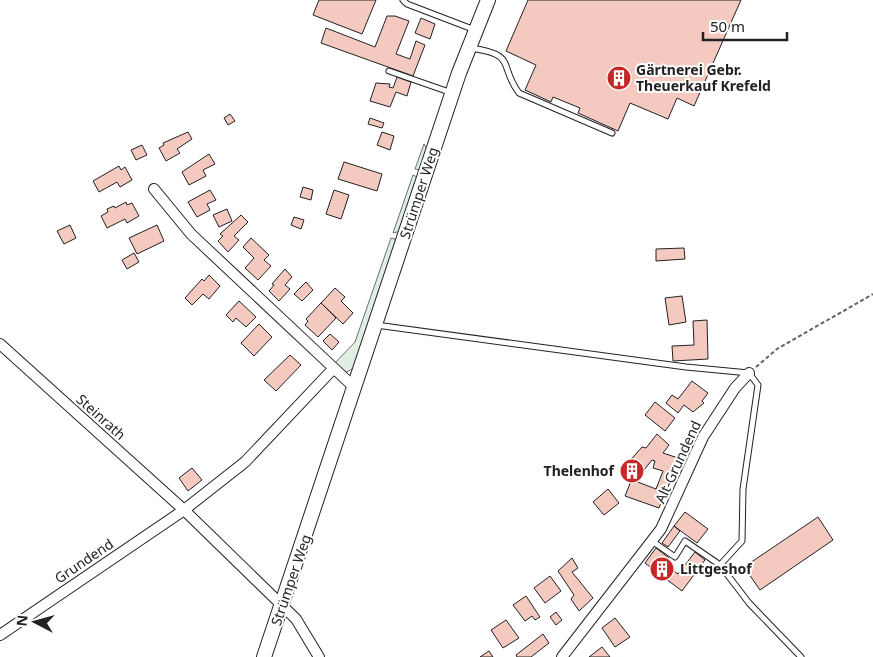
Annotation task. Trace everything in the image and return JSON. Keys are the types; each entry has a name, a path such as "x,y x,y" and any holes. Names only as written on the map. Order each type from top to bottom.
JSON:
{"street":[{"name":"Strümper Weg","path":"264,657 283,605 452,93 488,0"},
{"path":"154,189 191,234 355,388"},
{"name":"Steinrath","path":"0,344 184,510"},
{"name":"Grundend","path":"0,635 184,510 245,462 333,369"},
{"name":"Alt-Grundend","path":"562,657 667,519 703,437 735,388 749,373"},
{"path":"184,510 296,619 319,657"}],"lane":[{"path":"403,0 407,4 475,30"},
{"path":"468,48 497,53 507,65 514,86 519,93 612,133"},
{"path":"389,71 452,93"},
{"path":"376,325 686,367 749,373 758,385 743,489 742,541 720,565"},
{"path":"652,541 674,557 685,541 720,565 749,603 801,657"}],"path":[{"path":"749,373 777,349 873,294"}],"green space":[{"path":"424,144 428,151 424,165 419,170 415,169"},
{"path":"413,175 417,177 401,231 393,233"},
{"path":"391,238 395,239 396,247 358,365 347,372 341,371 333,365 355,342"}],"building":[{"path":"319,0 376,0 362,34 313,15"},
{"name":"Gärtnerei Gebr. Theuerkauf Krefeld","path":"528,0 741,0 694,106 677,98 668,119 630,103 618,131 578,113 580,108 553,97 551,102 525,90 536,65 506,51"},
{"path":"387,16 395,16 409,21 396,54 410,59 416,41 425,45 413,76 321,43 326,28 375,47"},
{"path":"421,18 435,24 430,39 415,33"},
{"path":"397,77 411,82 407,96 396,92 390,107 370,101 376,83 390,84 389,87 393,88"},
{"path":"230,114 235,121 228,125 224,118"},
{"path":"370,118 384,123 382,128 368,124"},
{"path":"188,132 192,139 177,149 180,153 166,161 159,148 164,145 163,143"},
{"path":"382,132 394,136 390,150 377,145"},
{"path":"142,145 147,155 136,160 131,150"},
{"path":"209,154 215,164 203,170 206,176 189,185 182,172"},
{"path":"344,162 382,174 377,191 338,179"},
{"path":"119,166 121,170 125,167 132,180 120,187 117,182 99,192 93,181"},
{"path":"303,187 313,190 311,200 300,197"},
{"path":"210,190 216,200 207,204 210,210 197,217 188,202"},
{"path":"334,190 349,195 341,219 326,214"},
{"path":"126,202 127,205 132,203 139,216 127,223 125,219 107,228 101,216 108,212 107,209 114,206 115,208"},
{"path":"227,209 232,221 219,227 213,215"},
{"path":"241,215 248,222 234,236 239,240 228,252 218,241 223,236 220,234"},
{"path":"294,217 304,220 301,229 291,225"},
{"path":"70,225 76,238 64,244 57,231"},
{"path":"157,225 164,241 137,254 129,238"},
{"path":"251,238 269,255 264,260 271,266 258,280 245,268 254,258 243,247"},
{"path":"684,248 685,259 656,261 656,249"},
{"path":"134,253 139,262 127,269 122,260"},
{"path":"285,269 292,277 285,285 290,289 279,301 269,291 274,285 272,284"},
{"path":"209,275 220,286 209,299 203,294 192,305 185,298 202,279 204,281"},
{"path":"306,282 313,290 302,301 294,294"},
{"path":"335,288 345,297 341,301 353,313 343,324 321,303"},
{"path":"682,296 686,322 669,325 665,298"},
{"path":"239,301 256,317 246,327 236,318 233,322 226,315"},
{"path":"321,303 336,318 318,337 305,325 308,321 306,319"},
{"path":"707,320 708,359 673,361 672,346 694,345 693,321"},
{"path":"259,324 272,337 254,356 241,343"},
{"path":"330,334 339,342 332,350 323,341"},
{"path":"290,355 301,365 276,391 264,380"},
{"path":"692,381 708,393 702,401 704,403 693,412 684,405 678,413 666,403 672,395 678,399"},
{"path":"655,402 675,418 665,431 645,415"},
{"name":"Thelenhof","path":"657,434 669,445 663,453 678,458 659,508 625,496 631,481 620,472 642,447 646,448","holes":["652,460 655,461 653,468 663,471 656,489 635,481"]},
{"path":"192,468 202,480 188,491 179,478"},
{"path":"608,489 619,503 604,515 593,502"},
{"path":"685,512 708,529 697,543 674,526"},
{"path":"818,517 833,540 760,590 744,567"},
{"path":"674,526 680,531 668,547 662,543"},
{"name":"Littgeshof","path":"656,548 669,558 664,564 678,574 695,552 705,560 682,591 645,563"},
{"path":"572,558 578,568 572,572 593,598 579,611 571,599 574,595 558,571"},
{"path":"550,576 561,591 545,603 534,588"},
{"path":"526,596 540,617 535,620 532,616 525,621 513,605"},
{"path":"556,612 562,620 556,625 550,617"},
{"path":"615,618 630,637 615,647 602,628"},
{"path":"506,620 519,638 503,648 491,630"},
{"path":"543,634 549,643 531,657 517,657 516,655"},
{"path":"602,647 610,657 589,657"},
{"path":"489,651 493,657 480,657"}],"place":[{"name":"Gärtnerei Gebr. Theuerkauf Krefeld","path":"619,78"},
{"name":"Thelenhof","path":"632,471"},
{"name":"Littgeshof","path":"662,569"}]}
